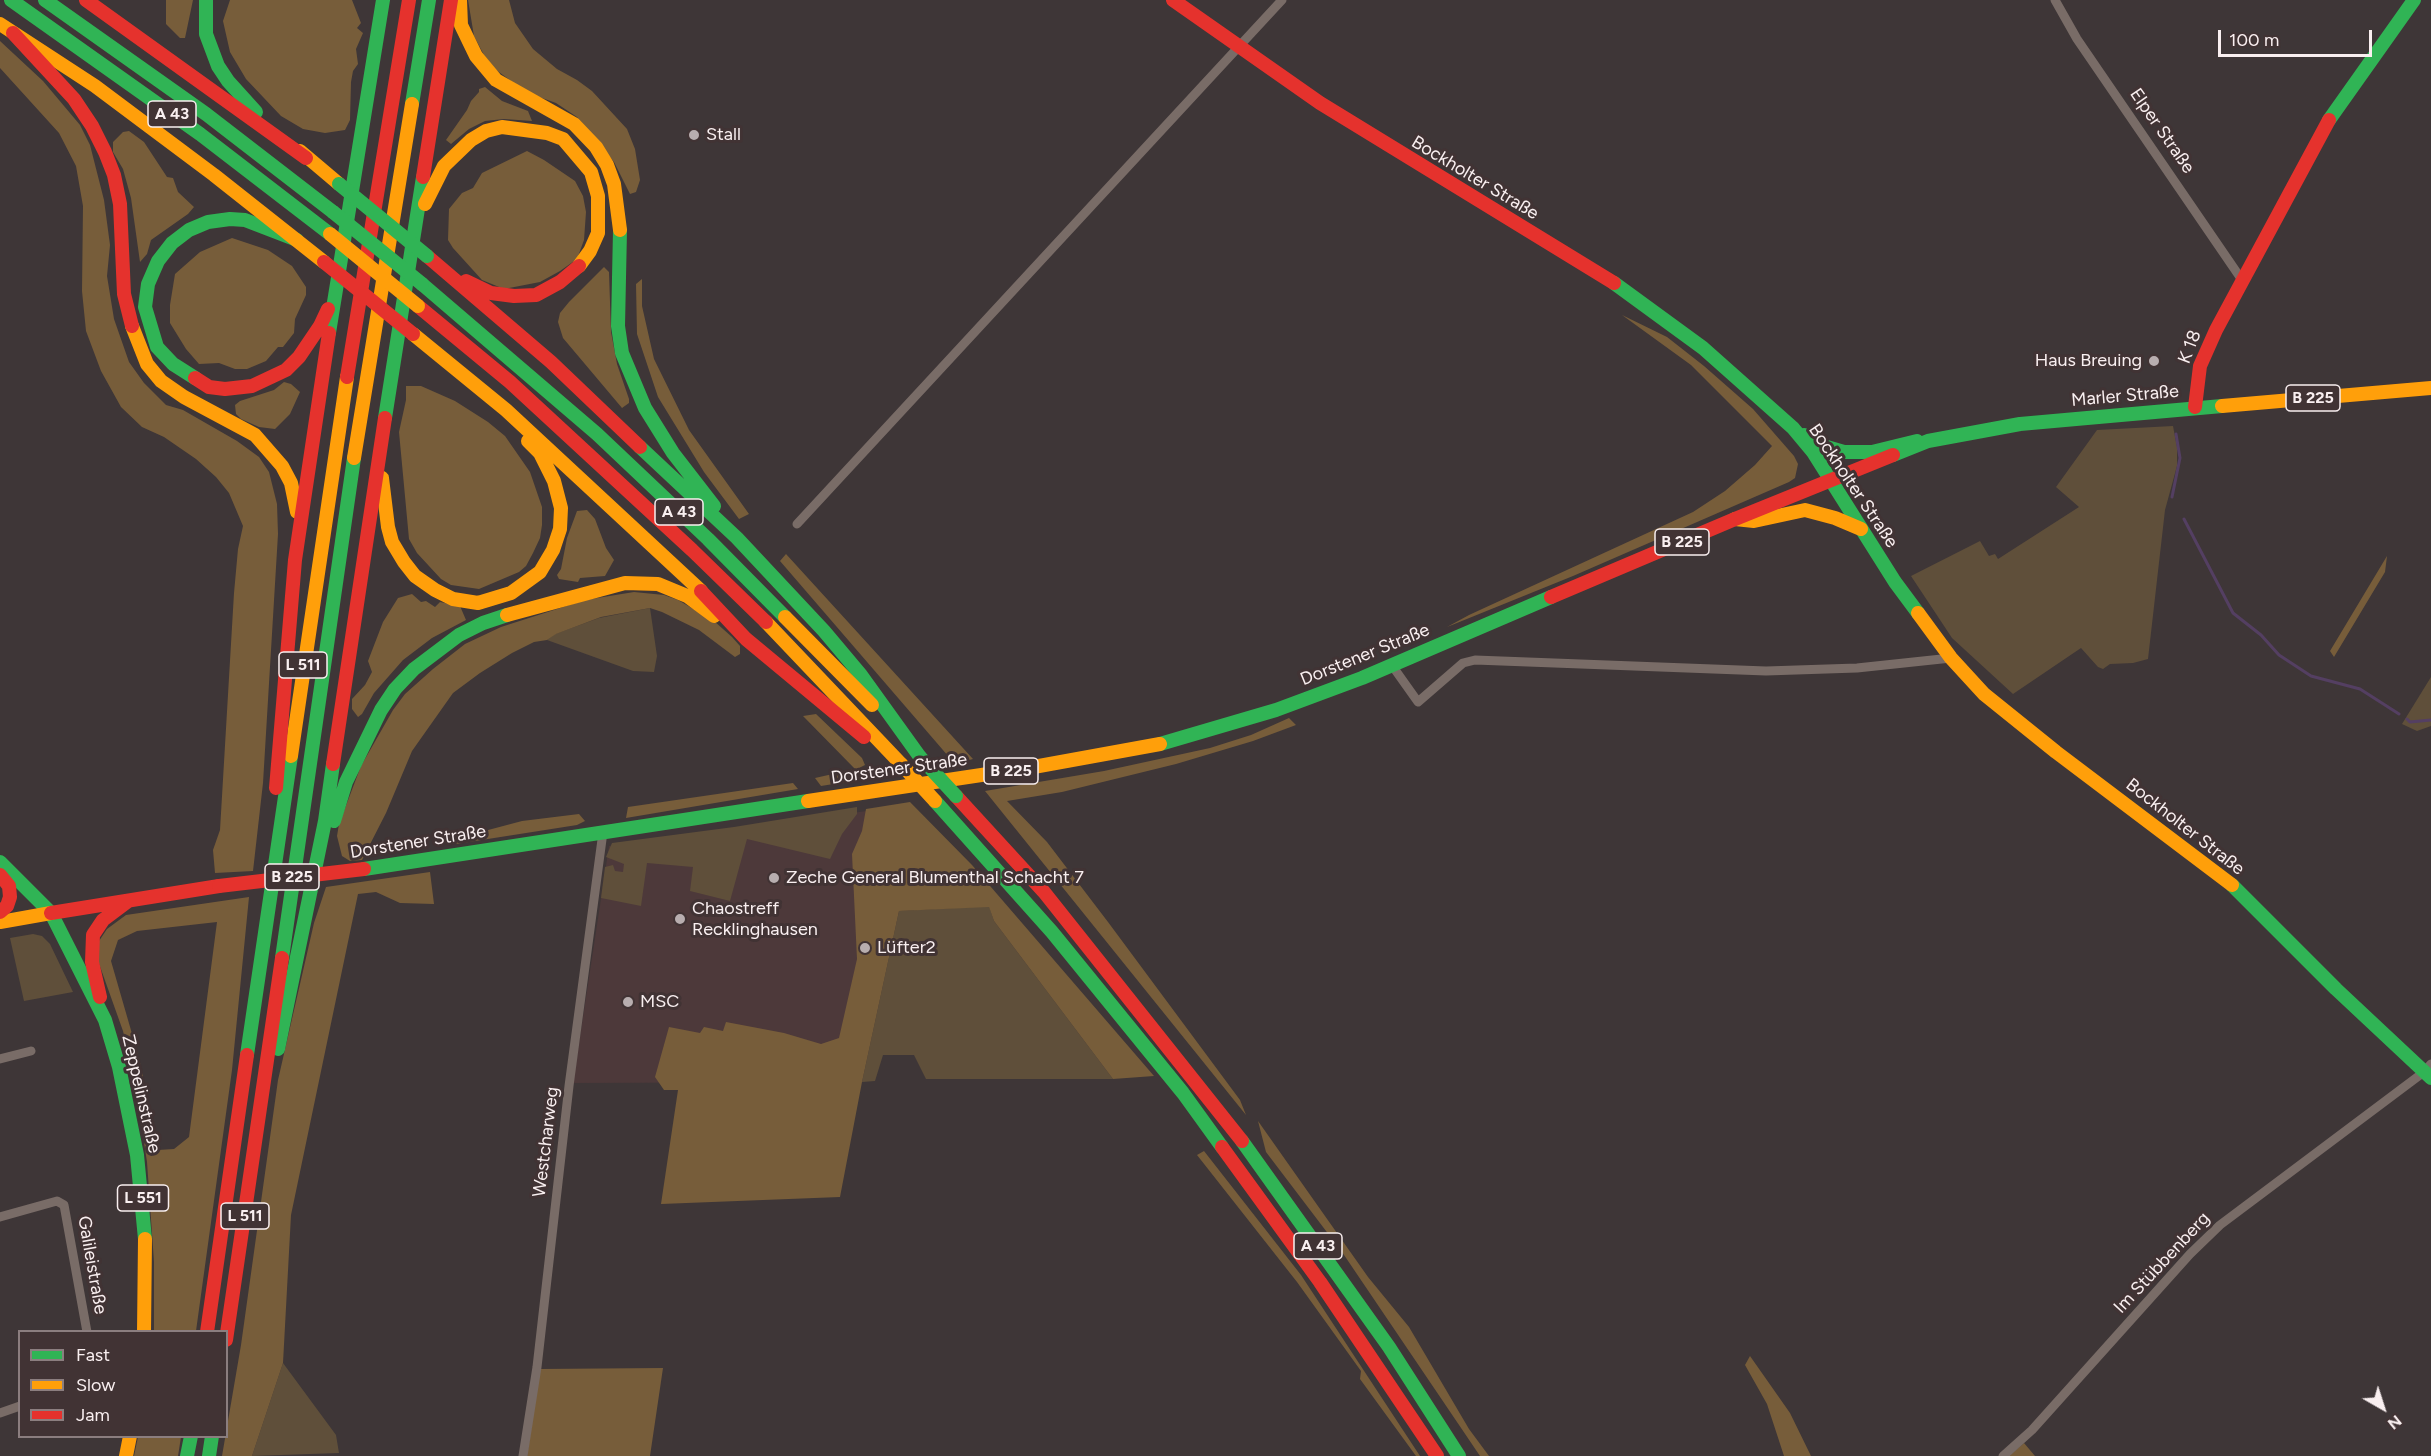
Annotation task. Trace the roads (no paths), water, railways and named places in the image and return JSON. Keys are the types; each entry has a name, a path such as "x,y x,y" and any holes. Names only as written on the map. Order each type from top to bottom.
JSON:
{"main road":[{"name":"A 43","path":"11,0 200,134 330,234 418,306 518,389 692,550 795,650 1052,932 1183,1093 1320,1282 1437,1456"},
{"name":"A 43","path":"45,0 206,114 422,284 597,434 798,628 1044,892 1239,1137 1389,1347 1459,1456"},
{"path":"86,0 306,158 450,274 585,393 737,538 824,631 861,675 920,757"},
{"path":"206,0 206,34 218,66 248,105 306,158"},
{"path":"374,0 376,52"},
{"path":"274,864 274,803 295,560 312,434 383,0"},
{"name":"L 511","path":"207,1330 336,442 409,0"},
{"name":"L 511","path":"228,1330 364,398 429,0"},
{"path":"264,1092 284,1028 325,820 380,447 451,0"},
{"path":"460,0 461,25 476,56 496,80 556,111 574,124 596,147 607,165 614,184 620,226 618,327 622,353 645,408 674,453 737,538"},
{"name":"Bockholter Straße","path":"1173,0 1320,103 1627,291 1703,348 1793,428 1813,452 1895,582 1951,658 1984,694 2020,724 2179,842 2249,900 2336,989 2429,1071"},
{"name":"K 18","path":"2195,407 2200,366 2230,302 2333,111 2414,0"},
{"path":"0,24 95,86 214,175 471,380 577,474 698,588 746,639 833,712 901,764"},
{"path":"13,33 74,99 92,126 105,152 114,175 120,204 124,294 138,344 147,364 161,381 184,397 255,435 282,466 291,483 297,508 295,560"},
{"path":"415,230 430,192 444,166 471,140 486,131 502,127 547,133 563,139 581,158 591,172 598,196 598,233 590,251 578,268 560,282 536,295 514,296 491,293 450,274"},
{"path":"297,240 245,220 208,222 189,230 172,243 158,261 148,284 145,307 157,347 173,364 209,387 225,389 252,386 286,370 300,357 320,326 337,291"},
{"path":"380,447 384,506 392,542 415,576 453,598 478,603 511,593 540,572 553,550 560,529 561,508 554,481 540,453 434,351"},
{"name":"Marler Straße","path":"1830,479 1928,441 2020,424 2431,388"},
{"path":"1793,428 1820,445 1844,452 1872,452 1907,442 1928,441"},
{"name":"Dorstener Straße","path":"0,922 219,886 364,869 1028,768 1170,742 1276,710 1556,597 1830,479"},
{"path":"1735,519 1754,521 1805,510 1835,518 1861,529"},
{"path":"305,921 314,900 339,801 367,736 395,689 414,669 459,635 483,623 510,614 625,583 658,584 687,596 713,615 732,633 746,639"},
{"name":"Zeppelinstraße","path":"0,862 51,913 105,1020 119,1067 137,1155 143,1201 146,1264 144,1330"},
{"path":"0,875 9,886 10,897 7,906 0,912"},
{"name":"B 225","path":"105,1020 92,962 91,945 96,928 129,900"},
{"path":"126,1456 130,1438"},
{"path":"187,1456 190,1438"},
{"path":"209,1456 212,1438"}],"street":[{"path":"797,524 1282,0"},
{"name":"Elper Straße","path":"2055,0 2083,49 2242,280"},
{"path":"1391,664 1418,702 1463,663 1475,660 1766,672 1857,668 1951,658"},
{"name":"Westcharweg","path":"523,1456 537,1367 569,1086 603,832"},
{"path":"0,1059 31,1051"},
{"name":"Im Stübbenberg","path":"2003,1456 2032,1430 2182,1262 2220,1225 2429,1071"},
{"name":"Galileistraße","path":"0,1217 57,1201 64,1205 87,1330"},
{"path":"0,1413 18,1407"}],"waterway":[{"path":"2172,497 2180,458 2176,434"},
{"path":"2184,519 2233,613 2261,635 2279,655 2311,676 2360,689 2399,714"},
{"path":"2407,719 2410,722 2431,720"}],"place":[{"name":"Stall","path":"694,135"},
{"name":"Haus Breuing","path":"2154,361"},
{"name":"Zeche General Blumenthal Schacht 7","path":"774,878"},
{"name":"Chaostreff Recklinghausen","path":"680,919"},
{"name":"Lüfter2","path":"865,948"},
{"name":"MSC","path":"628,1002"}]}
